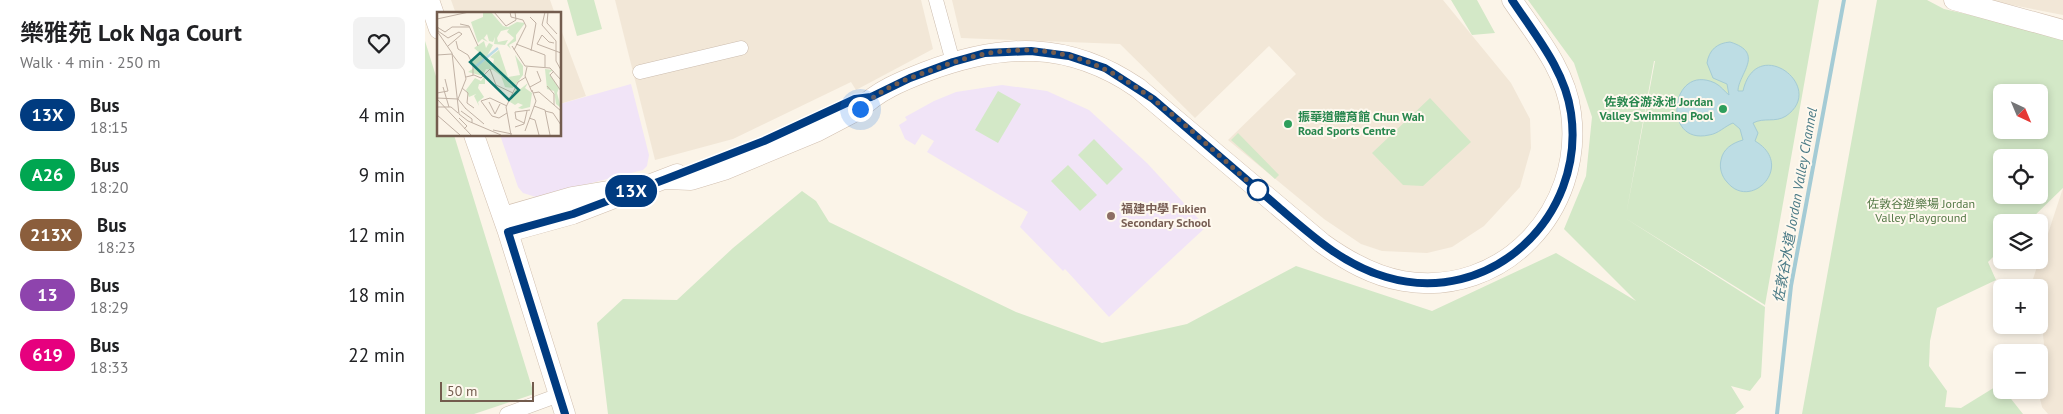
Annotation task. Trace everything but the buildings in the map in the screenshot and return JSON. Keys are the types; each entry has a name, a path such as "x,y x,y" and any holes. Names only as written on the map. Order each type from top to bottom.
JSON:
{"main road":[{"path":"429,0 437,24"},
{"path":"506,225 573,214 646,184 666,179 691,180 769,152 860,109 871,97 910,78 953,62 985,53 1031,51 1069,56 1105,68 1153,99 1244,178 1337,254 1361,268 1404,282 1443,282 1463,279 1497,265 1526,244 1536,234 1553,210 1570,167 1573,130 1568,96 1554,64 1512,0"},
{"path":"1954,0 2063,30"},
{"path":"474,136 506,225 565,414"}],"street":[{"path":"936,0 953,62"},
{"path":"640,72 741,48"},
{"path":"507,414 559,395"}],"shaded area":[{"path":"451,0 550,0 554,12 455,12"},
{"path":"615,0 921,0 933,49 856,90 851,82 733,139 655,160"},
{"path":"952,0 1443,0 1511,83 1530,119 1531,148 1520,187 1484,226 1452,247 1427,253 1382,251 1361,244 1324,219 1228,140 1296,74 1269,46 1195,118 1120,44 961,38"},
{"path":"1986,0 2063,0 2063,15"},
{"path":"561,30 586,96 561,104"},
{"path":"631,84 649,155 647,166 643,170 536,197 523,193 518,187 500,136 561,136 561,104"},
{"path":"1002,85 1047,91 1089,110 1147,163 1206,227 1109,317 1065,269 1063,271 1020,227 1028,212 927,152 934,141 922,134 915,145 905,139 899,125 907,120 905,117 934,101 956,92"},
{"path":"2063,188 2063,414 2048,414 2042,407 2040,399 2048,399 2048,344 2044,344 2043,334 2048,334 2048,279 2033,279 2036,269 2048,269 2048,234"}],"green space":[{"path":"567,0 594,0 602,29 577,36"},
{"path":"1451,0 1477,0 1495,33 1472,35"},
{"path":"1528,0 1819,0 1765,305 1625,218 1765,307 1761,377 1750,391 1731,386 1744,407 1735,414 608,414 597,323 623,299 677,300 733,248 802,191 816,201 829,222 1016,312 1102,343 1187,324 1296,266 1432,311 1556,253 1636,301 1564,229 1586,176 1592,117 1574,63","holes":["1654,61 1655,61 1626,215"]},
{"name":"佐敦谷遊樂場 Jordan Valley Playground","path":"1877,0 1927,0 1944,9 2063,36 2063,188 2048,203 2048,149 1993,149 1993,204 2047,204 2036,214 1993,214 1993,257 1988,262 1996,279 1937,308 1930,341 1929,366 1947,391 1945,407 1961,408 1993,388 1993,399 2011,399 2023,414 1802,414"},
{"path":"425,41 437,80 437,136 454,136 534,394 474,414 425,414"},
{"path":"998,91 1021,104 998,143 975,130"},
{"path":"1430,98 1471,142 1423,186 1403,185 1372,153"},
{"path":"1238,133 1279,175 1275,179 1231,140"},
{"path":"1094,139 1123,169 1107,185 1078,155"},
{"path":"1068,165 1097,195 1080,211 1051,181"}],"water":[{"path":"1730,42 1741,47 1746,52 1748,58 1738,91 1743,91 1750,74 1761,66 1773,66 1785,71 1794,80 1799,92 1797,104 1786,116 1753,123 1758,133 1755,141 1767,151 1771,162 1770,172 1765,182 1757,189 1747,192 1737,190 1727,182 1722,175 1720,163 1726,150 1743,140 1740,129 1733,123 1709,135 1694,135 1683,129 1678,118 1677,105 1681,93 1688,84 1700,80 1715,83 1729,95 1727,84 1713,78 1707,63 1714,48"}],"waterway":[{"name":"佐敦谷水道 Jordan Valley Channel","path":"1777,414 1791,286 1844,0"}],"bus line":[{"name":"13X","path":"565,414 508,232 573,214 646,184 666,179 687,169 764,141 855,99 871,97 910,78 953,62 985,53 1009,51 1051,52 1087,61 1123,78 1153,99 1322,243 1353,264 1370,272 1404,282 1423,283 1463,279 1480,273 1497,265 1526,244 1546,221 1565,183 1573,148 1571,112 1568,96 1561,79 1554,64 1512,0"}],"place":[{"name":"佐敦谷游泳池 Jordan Valley Swimming Pool","path":"1723,109"},
{"name":"振華道體育館 Chun Wah Road Sports Centre","path":"1288,124"},
{"name":"福建中學 Fukien Secondary School","path":"1111,216"}],"route":[{"path":"860,109 871,97 910,78 953,62 985,53 1009,51 1051,52 1087,61 1123,78 1153,99 1263,194 1258,190"}]}
